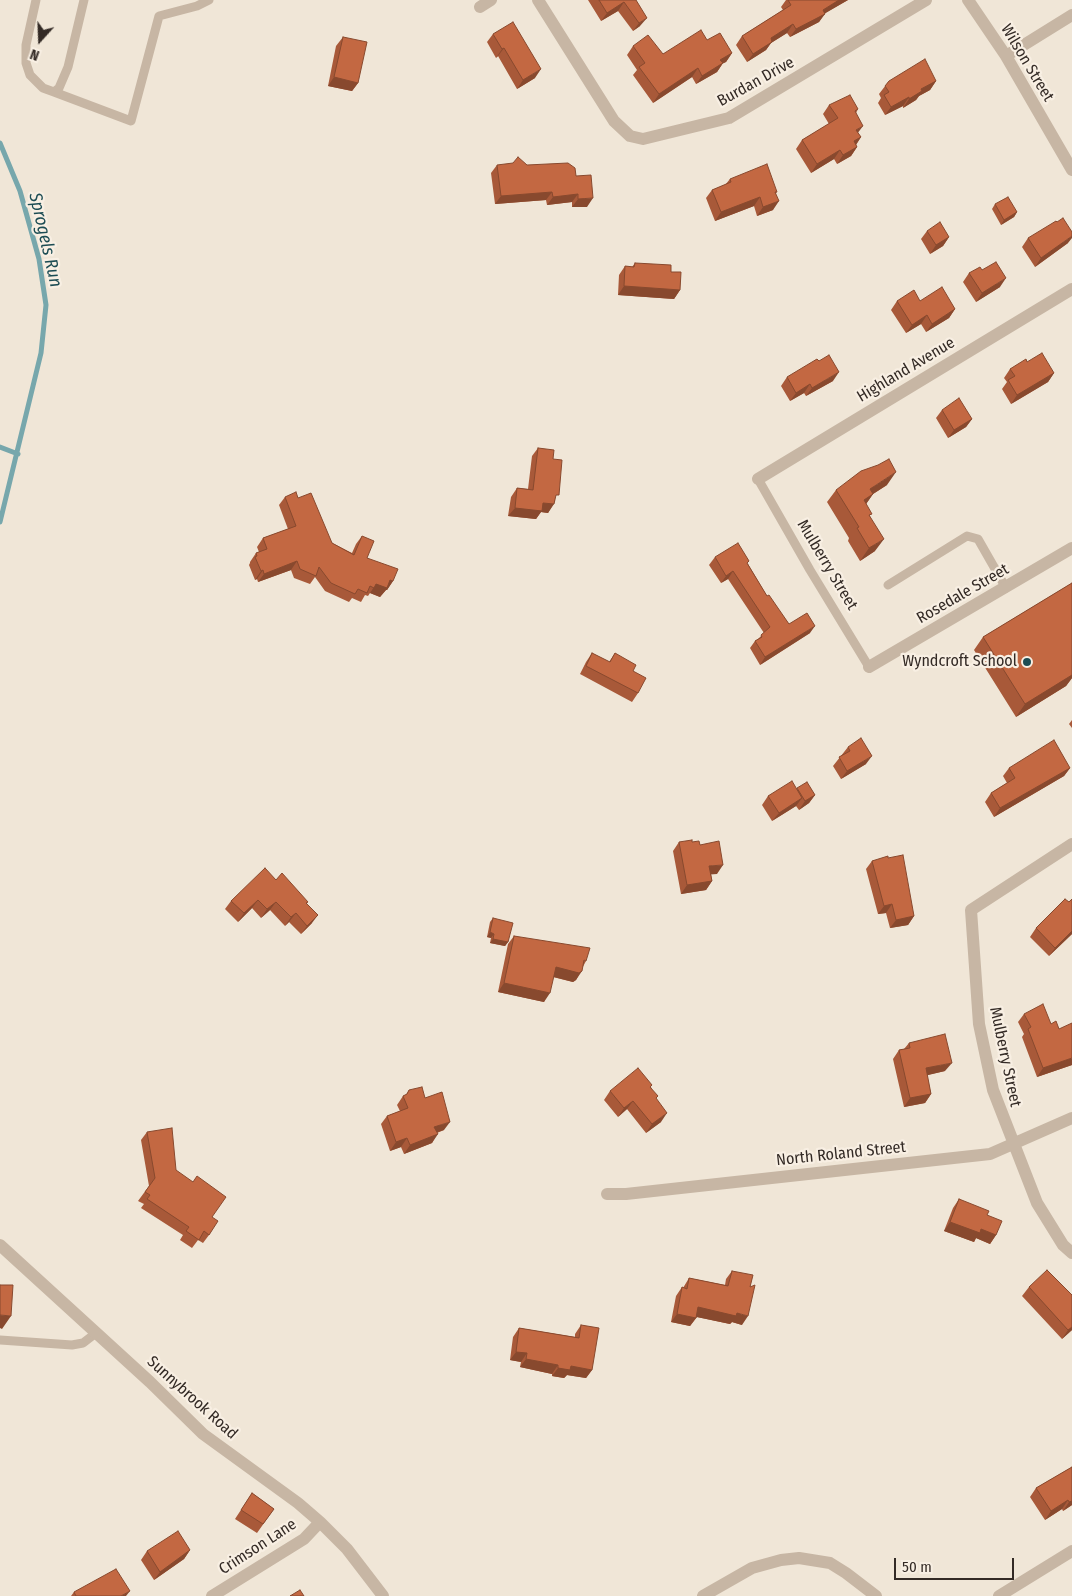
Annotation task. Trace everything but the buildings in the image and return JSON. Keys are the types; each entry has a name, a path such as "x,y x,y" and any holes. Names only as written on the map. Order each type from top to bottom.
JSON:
{"street":[{"path":"480,7 491,0"},
{"name":"Burdan Drive","path":"538,0 614,121 630,136 643,140 729,118 926,0"},
{"name":"Wilson Street","path":"968,0 1067,151 1072,170"},
{"path":"1006,56 1072,15"},
{"name":"Highland Avenue","path":"758,479 1072,289"},
{"name":"Rosedale Street","path":"869,667 1072,548"},
{"name":"Mulberry Street","path":"1072,844 971,910 979,1024 992,1090 1037,1203 1063,1244 1072,1253"},
{"name":"North Roland Street","path":"607,1194 636,1193 990,1154 1072,1118"},
{"name":"Sunnybrook Road","path":"0,1245 204,1434 292,1498 320,1522 347,1550 384,1596"},
{"name":"Crimson Lane","path":"212,1596 304,1539 320,1522"},
{"path":"999,1596 1072,1551"},
{"path":"703,1596 752,1568 781,1560 798,1558 816,1560 835,1566 876,1596"}],"lane":[{"path":"36,0 26,45 26,63 30,74 43,88 131,121 159,16 197,6 209,0"},
{"path":"54,92 59,88 68,67 84,0"},
{"name":"Mulberry Street","path":"758,479 869,667"},
{"path":"888,585 967,536 978,539 1006,588"},
{"path":"0,1340 72,1345 83,1343 96,1333"}],"waterway":[{"name":"Sprogels Run","path":"0,143 20,191 39,259 46,305 41,353 0,522"},
{"path":"0,447 18,454"}],"place":[{"name":"Wyndcroft School","path":"1027,662"}]}
